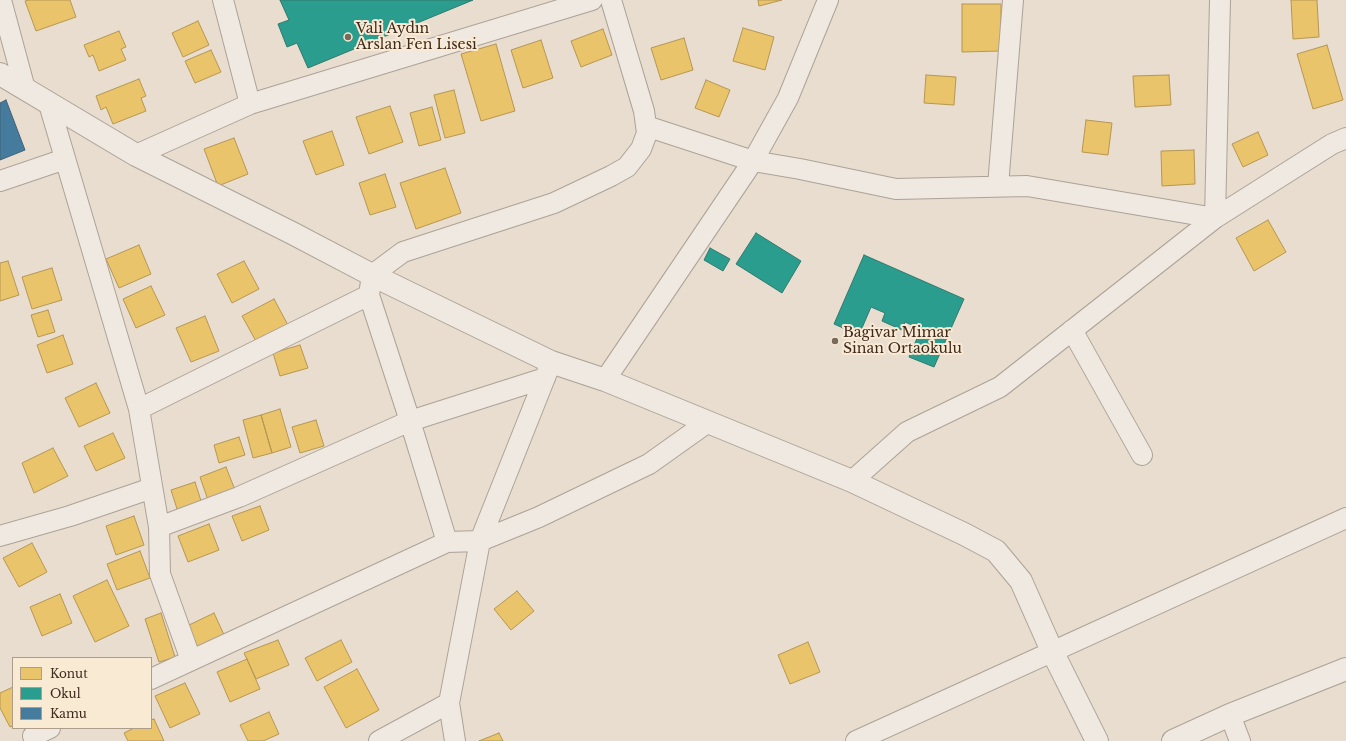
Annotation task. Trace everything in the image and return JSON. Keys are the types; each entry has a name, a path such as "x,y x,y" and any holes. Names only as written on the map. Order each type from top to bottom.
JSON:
{"street":[{"path":"1,0 25,89"},
{"path":"223,0 250,104"},
{"path":"136,156 250,104 592,0"},
{"path":"139,409 371,285 403,252 554,203 627,167 641,149 647,133 644,111 611,0"},
{"path":"605,380 753,161 788,98 828,0"},
{"path":"998,186 1013,0"},
{"path":"1215,218 1220,0"},
{"path":"0,74 136,156 292,234 371,285 548,370 605,380 852,481 964,534 996,551 1021,581 1052,651 1097,741"},
{"path":"49,104 139,409 159,527 160,574 191,660"},
{"path":"646,126 753,161 896,189 1027,186 1215,218"},
{"path":"852,481 906,432 1000,386 1215,218 1332,144 1346,138"},
{"path":"0,181 65,159"},
{"path":"371,285 447,542"},
{"path":"1072,330 1142,456"},
{"path":"159,527 239,497 410,421 548,370"},
{"path":"455,741 449,703 480,541 548,370"},
{"path":"152,679 447,542 480,541 540,518 649,464 708,422"},
{"path":"0,536 70,516 152,488"},
{"path":"856,741 1346,518"},
{"path":"1173,741 1230,715 1346,669"},
{"path":"379,741 449,703"},
{"path":"1230,715 1240,741"}],"building: Konut":[{"path":"70,0 76,17 36,31 25,1"},
{"path":"758,0 782,0 759,6"},
{"path":"1291,0 1317,0 1319,37 1293,39"},
{"path":"962,4 1001,4 1001,51 962,52"},
{"path":"198,21 209,45 183,57 172,33"},
{"path":"743,28 774,37 765,70 733,61"},
{"path":"603,29 612,55 581,67 571,41"},
{"path":"119,31 126,47 121,49 126,60 99,71 93,55 89,57 84,45"},
{"path":"684,38 693,70 661,80 651,48"},
{"path":"541,40 553,78 523,88 511,50"},
{"path":"496,44 515,111 481,121 461,54"},
{"path":"1327,45 1343,100 1313,109 1297,54"},
{"path":"211,50 221,72 195,83 185,61"},
{"path":"926,75 956,77 954,105 924,103"},
{"path":"1169,75 1171,105 1135,107 1133,76"},
{"path":"139,79 146,96 141,98 146,111 113,124 106,107 101,110 96,96"},
{"path":"706,80 730,90 719,117 695,108"},
{"path":"454,90 465,133 445,138 434,95"},
{"path":"390,106 403,142 369,154 356,117"},
{"path":"432,107 441,140 419,146 410,113"},
{"path":"1086,120 1112,123 1108,155 1082,152"},
{"path":"332,131 344,165 316,175 303,141"},
{"path":"1258,132 1268,155 1243,167 1232,144"},
{"path":"234,138 248,174 218,186 204,149"},
{"path":"1194,150 1195,184 1162,186 1161,151"},
{"path":"445,168 461,213 416,229 400,183"},
{"path":"385,174 396,207 370,215 359,183"},
{"path":"1268,220 1286,252 1254,271 1236,238"},
{"path":"139,245 151,274 119,288 106,259"},
{"path":"8,261 19,295 0,301 0,263"},
{"path":"244,261 259,289 232,303 217,274"},
{"path":"52,268 62,300 32,309 22,277"},
{"path":"151,286 165,315 136,328 123,299"},
{"path":"274,299 288,325 257,343 242,316"},
{"path":"48,310 55,332 38,337 31,315"},
{"path":"205,316 219,351 191,362 176,328"},
{"path":"63,335 73,364 47,373 37,345"},
{"path":"300,345 308,368 280,376 273,353"},
{"path":"96,383 110,413 79,427 65,398"},
{"path":"280,409 291,447 272,453 261,415"},
{"path":"261,415 272,453 253,458 243,420"},
{"path":"316,420 324,446 300,453 292,427"},
{"path":"113,433 125,458 96,471 84,446"},
{"path":"239,437 245,455 219,463 214,445"},
{"path":"53,448 68,476 34,493 22,463"},
{"path":"226,467 235,490 208,500 200,477"},
{"path":"195,482 202,504 178,512 171,490"},
{"path":"260,506 269,530 242,541 232,516"},
{"path":"134,516 144,545 116,555 106,526"},
{"path":"209,524 219,550 188,562 178,536"},
{"path":"32,543 47,572 19,587 3,558"},
{"path":"140,551 150,578 117,590 107,564"},
{"path":"107,580 129,626 95,642 73,596"},
{"path":"517,591 534,611 511,630 494,609"},
{"path":"60,594 72,623 42,636 30,607"},
{"path":"161,613 175,657 159,662 145,619"},
{"path":"214,613 225,637 198,650 187,626"},
{"path":"278,640 289,665 256,679 244,653"},
{"path":"341,640 352,662 317,681 305,658"},
{"path":"808,642 820,672 790,684 778,655"},
{"path":"247,659 260,689 230,702 217,672"},
{"path":"357,669 379,710 346,728 324,687"},
{"path":"185,683 200,714 170,728 155,696"},
{"path":"12,687 12,726 10,727 0,708 0,693"},
{"path":"269,712 279,734 263,741 248,741 240,725"},
{"path":"154,719 164,741 128,741 124,733 132,729 152,729 152,720"},
{"path":"499,733 503,741 479,741"}],"building: Okul":[{"path":"280,0 473,0 308,68 297,43 287,47 278,24 289,20"},
{"path":"756,233 801,261 782,293 736,264"},
{"path":"710,248 730,259 723,271 704,260"},
{"path":"864,255 964,299 934,367 909,357 921,329 905,322 902,330 882,321 885,313 871,307 859,335 834,324"}],"building: Kamu":[{"path":"6,100 25,150 0,160 0,103"}],"place":[{"name":"Vali Aydın Arslan Fen Lisesi","path":"348,37"},
{"name":"Bagivar Mimar Sinan Ortaokulu","path":"835,341"}]}
